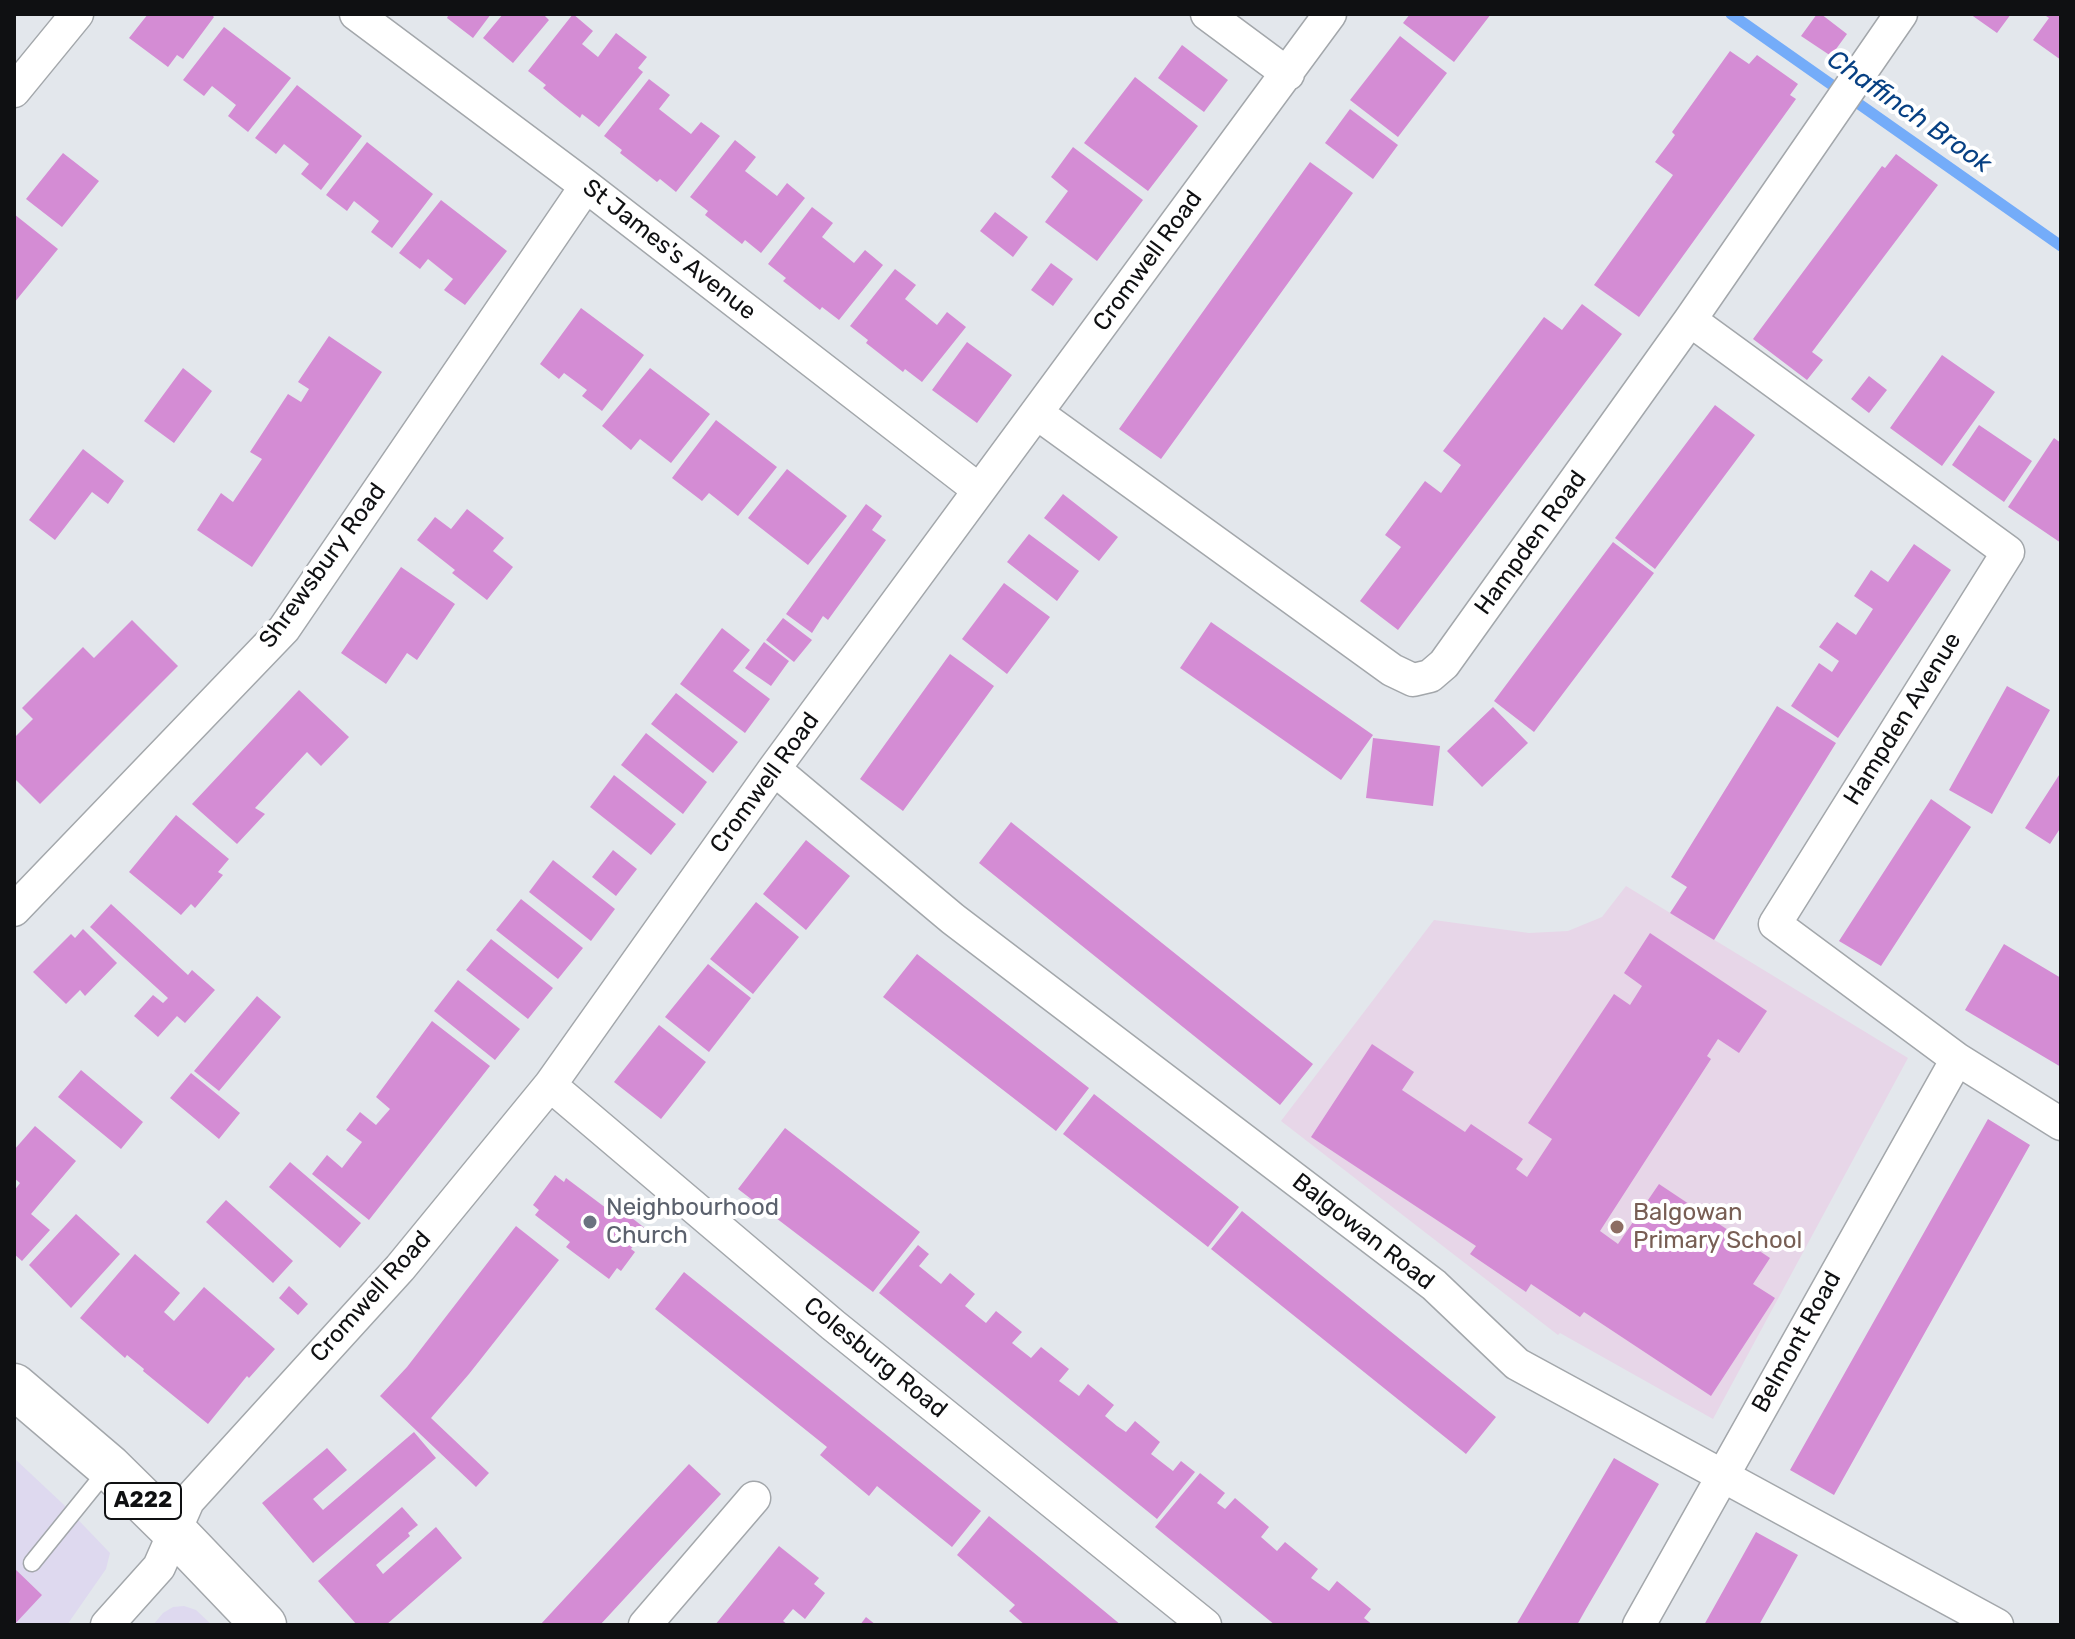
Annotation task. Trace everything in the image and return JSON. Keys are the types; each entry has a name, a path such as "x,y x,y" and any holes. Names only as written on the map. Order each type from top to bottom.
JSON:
{"main road":[{"name":"A222","path":"14,1386 109,1467 264,1625"}],"street":[{"path":"14,91 77,14"},
{"name":"St James's Avenue","path":"356,14 586,186 979,490"},
{"path":"1207,14 1288,74"},
{"name":"Cromwell Road","path":"107,1625 159,1567 188,1501 400,1268 550,1085 774,769 1330,14"},
{"name":"Hampden Road","path":"1038,414 1392,670 1413,680 1430,676 1444,664 1690,320 1901,14"},
{"name":"Shrewsbury Road","path":"14,910 284,629 586,186"},
{"name":"Hampden Avenue","path":"1690,320 2008,552 1775,924 1957,1059 2061,1124"},
{"name":"Balgowan Road","path":"774,769 953,919 1434,1285 1517,1364 1997,1625"},
{"name":"Belmont Road","path":"1639,1625 1957,1059"},
{"name":"Colesburg Road","path":"550,1085 833,1325 1205,1625"},
{"path":"645,1625 754,1498"}],"lane":[{"path":"32,1563 109,1467"}],"shaded area":[{"name":"Balgowan Primary School","path":"1626,886 1908,1058 1713,1419 1560,1333 1558,1335 1281,1121 1434,920 1529,933 1568,931 1602,917"},
{"path":"14,1458 110,1553 106,1569 67,1625 14,1625"},
{"path":"184,1606 196,1610 212,1625 153,1625 163,1613 173,1607"}],"building":[{"path":"148,14 211,14 214,17 183,59 177,55 168,67 129,38"},
{"path":"449,14 491,14 473,38 447,18"},
{"path":"503,14 543,14 549,20 513,63 483,38"},
{"path":"573,14 593,31 582,44 598,57 616,33 647,57 638,68 643,72 599,127 582,114 580,118 543,88 546,85 528,71"},
{"path":"1410,14 1491,14 1454,62 1403,23"},
{"path":"1817,14 1847,34 1831,56 1801,36"},
{"path":"1970,14 2011,14 1997,33"},
{"path":"2043,14 2061,14 2061,60 2033,40 2049,18"},
{"path":"224,27 291,78 248,132 228,116 236,105 212,86 204,96 183,80"},
{"path":"1400,36 1447,73 1398,137 1350,100"},
{"path":"1182,45 1228,80 1204,112 1158,78"},
{"path":"1730,51 1749,64 1757,55 1798,84 1790,95 1796,99 1639,317 1594,285 1673,175 1655,162 1675,135 1672,132"},
{"path":"1135,77 1198,126 1148,191 1084,143"},
{"path":"649,79 670,95 659,109 691,134 701,122 720,136 676,192 660,179 657,182 604,136"},
{"path":"297,85 362,136 321,190 301,174 309,164 284,144 276,154 255,138"},
{"path":"1350,109 1398,145 1373,179 1325,143"},
{"path":"735,140 756,157 745,171 777,196 787,183 805,198 761,253 745,240 742,244 705,215 708,211 690,197"},
{"path":"367,142 433,194 392,248 371,232 379,221 354,201 347,211 326,195"},
{"path":"1073,147 1143,200 1097,261 1045,222 1068,191 1051,177"},
{"path":"63,153 99,181 62,227 26,199"},
{"path":"1896,154 1938,185 1812,352 1823,360 1807,380 1753,339 1882,166 1885,168"},
{"path":"1310,162 1353,193 1161,459 1119,429"},
{"path":"441,200 507,251 465,305 444,290 453,279 428,259 420,269 399,253"},
{"path":"812,207 833,223 822,237 854,263 865,250 883,265 839,320 822,307 820,310 783,281 786,278 768,264"},
{"path":"995,212 1028,237 1013,257 980,231"},
{"path":"14,214 58,249 14,303"},
{"path":"1051,263 1073,279 1053,306 1031,290"},
{"path":"895,269 916,285 905,299 937,325 947,312 966,327 922,382 905,369 903,372 850,326"},
{"path":"1582,304 1622,334 1398,630 1360,601 1401,547 1385,535 1425,481 1441,493 1461,465 1443,451 1544,317 1562,330"},
{"path":"581,308 644,355 602,411 582,396 587,390 564,373 559,379 540,364"},
{"path":"329,336 382,372 252,567 197,530 221,493 233,502 262,459 250,452 288,394 301,402 309,389 298,382"},
{"path":"967,342 1012,375 977,423 932,390"},
{"path":"1942,355 1995,392 1942,466 1890,428"},
{"path":"183,368 212,391 174,443 144,421"},
{"path":"650,368 710,414 671,463 640,439 631,450 602,426"},
{"path":"1869,376 1887,390 1869,413 1851,399"},
{"path":"1715,405 1755,435 1655,569 1615,538"},
{"path":"716,420 777,467 738,516 709,493 702,501 672,478"},
{"path":"1979,425 2032,461 2004,502 1952,465"},
{"path":"2054,438 2061,443 2061,543 2008,507"},
{"path":"83,449 124,481 108,504 92,492 55,540 29,520"},
{"path":"787,469 847,516 808,565 748,518"},
{"path":"1063,494 1118,537 1099,561 1044,518"},
{"path":"866,504 882,516 872,530 886,540 828,620 823,616 812,633 786,614"},
{"path":"467,509 504,538 493,551 513,567 487,600 417,540 435,517 451,529"},
{"path":"1029,534 1079,571 1057,601 1007,562"},
{"path":"1613,542 1654,573 1534,732 1494,701"},
{"path":"1914,544 1951,570 1838,738 1791,706 1819,663 1832,672 1839,661 1819,647 1837,622 1856,635 1873,609 1854,596 1871,570 1888,582"},
{"path":"401,567 455,604 417,660 407,653 386,684 341,653"},
{"path":"1004,583 1050,617 1007,674 962,639"},
{"path":"783,618 812,640 794,662 766,640"},
{"path":"132,620 178,666 40,804 14,778 14,738 33,719 22,708 83,647 94,658"},
{"path":"1211,622 1373,735 1341,780 1180,668"},
{"path":"722,628 750,650 733,671 770,699 745,733 680,684"},
{"path":"764,642 789,661 771,686 745,668"},
{"path":"950,654 994,686 903,811 860,779"},
{"path":"2007,686 2050,710 1992,814 1949,790"},
{"path":"299,690 349,737 321,766 307,752 255,808 265,814 237,844 192,804"},
{"path":"676,693 738,742 713,773 651,724"},
{"path":"1777,706 1836,743 1714,940 1670,913 1687,887 1671,877"},
{"path":"1493,707 1528,743 1482,787 1447,751"},
{"path":"646,733 707,782 683,814 621,765"},
{"path":"1373,738 1440,746 1433,806 1366,798"},
{"path":"2061,772 2061,827 2050,844 2025,828"},
{"path":"614,775 676,824 651,855 590,807"},
{"path":"1931,799 1971,827 1881,966 1839,941"},
{"path":"176,815 229,859 218,872 223,875 195,908 191,904 181,915 129,872"},
{"path":"1011,822 1313,1064 1280,1105 979,863"},
{"path":"806,840 850,876 806,930 763,894"},
{"path":"613,850 637,869 616,896 592,877"},
{"path":"553,860 615,909 591,941 529,892"},
{"path":"521,899 583,948 558,979 496,930"},
{"path":"756,902 799,937 753,994 710,959"},
{"path":"111,904 188,975 192,970 215,990 185,1023 177,1016 158,1037 134,1016 153,995 163,1003 168,998 90,927"},
{"path":"83,929 117,963 85,996 80,990 66,1004 33,972 71,934 75,938"},
{"path":"1650,933 1767,1011 1739,1053 1718,1039 1707,1056 1711,1059 1600,1231 1618,1244 1659,1184 1770,1258 1753,1284 1775,1298 1711,1396 1584,1312 1580,1317 1531,1284 1526,1292 1470,1254 1476,1246 1311,1137 1372,1044 1414,1072 1402,1090 1465,1132 1471,1124 1523,1159 1516,1169 1527,1177 1552,1139 1528,1123 1614,994 1630,1005 1642,986 1624,973"},
{"path":"491,939 553,988 528,1019 466,970"},
{"path":"2004,944 2061,978 2061,1067 1965,1010"},
{"path":"917,954 1089,1088 1056,1131 883,997"},
{"path":"708,964 751,998 709,1052 665,1017"},
{"path":"458,980 520,1029 495,1060 434,1011"},
{"path":"257,996 281,1017 219,1091 194,1071"},
{"path":"432,1021 490,1066 369,1220 312,1174 327,1155 342,1168 362,1142 346,1130 360,1112 376,1125 390,1109 376,1097"},
{"path":"659,1025 706,1062 661,1119 614,1082"},
{"path":"81,1070 143,1122 121,1149 58,1097"},
{"path":"191,1073 240,1113 219,1139 170,1098"},
{"path":"1094,1094 1239,1207 1208,1247 1063,1134"},
{"path":"1988,1119 2030,1145 1834,1495 1790,1470"},
{"path":"35,1126 76,1161 31,1214 50,1230 22,1261 14,1254 14,1191 20,1183 14,1178 14,1150"},
{"path":"785,1128 920,1232 873,1292 738,1189"},
{"path":"290,1162 361,1223 340,1248 269,1187"},
{"name":"Neighbourhood Church","path":"555,1175 564,1182 566,1178 614,1214 618,1207 646,1229 631,1249 635,1252 621,1271 617,1268 609,1279 566,1247 570,1242 535,1215 539,1210 533,1205"},
{"path":"226,1200 293,1261 273,1283 206,1222"},
{"path":"1242,1211 1496,1417 1466,1454 1211,1249"},
{"path":"76,1214 120,1254 71,1308 29,1265"},
{"path":"516,1226 559,1260 431,1418 489,1473 476,1487 380,1396 407,1367"},
{"path":"918,1245 929,1254 919,1266 941,1284 950,1273 975,1294 965,1306 986,1323 996,1311 1022,1332 1012,1343 1031,1358 1041,1347 1069,1369 1059,1381 1079,1396 1088,1384 1114,1405 1105,1416 1117,1426 1126,1432 1135,1421 1160,1442 1151,1454 1173,1471 1181,1461 1195,1472 1157,1519 879,1293"},
{"path":"135,1254 180,1293 164,1312 174,1321 204,1287 275,1349 249,1378 247,1376 208,1424 80,1318"},
{"path":"684,1272 981,1511 952,1547 877,1486 869,1496 820,1455 827,1447 655,1309"},
{"path":"289,1286 308,1304 298,1315 279,1298"},
{"path":"414,1432 436,1458 313,1563 262,1503 327,1448 347,1470 313,1499 323,1510"},
{"path":"1614,1458 1659,1484 1577,1625 1516,1625"},
{"path":"689,1464 721,1494 600,1625 540,1625"},
{"path":"1200,1473 1225,1493 1217,1503 1225,1509 1235,1498 1269,1527 1261,1537 1277,1551 1285,1542 1318,1569 1311,1578 1329,1591 1337,1581 1371,1609 1364,1618 1373,1625 1275,1625 1155,1527"},
{"path":"402,1507 418,1525 408,1533 410,1536 376,1565 383,1574 436,1527 462,1558 386,1625 357,1625 318,1581"},
{"path":"989,1516 1121,1625 1025,1625 1009,1611 1015,1605 957,1555"},
{"path":"1756,1532 1798,1555 1782,1584 1759,1625 1704,1625"},
{"path":"779,1546 819,1578 814,1584 825,1593 805,1619 793,1609 783,1621 788,1625 715,1625"},
{"path":"14,1568 42,1595 14,1625"},
{"path":"866,1617 876,1625 860,1625"}],"waterway":[{"name":"Chaffinch Brook","path":"1731,14 2061,246"}],"place":[{"name":"Neighbourhood Church","path":"590,1222"},
{"name":"Balgowan Primary School","path":"1617,1227"}]}
